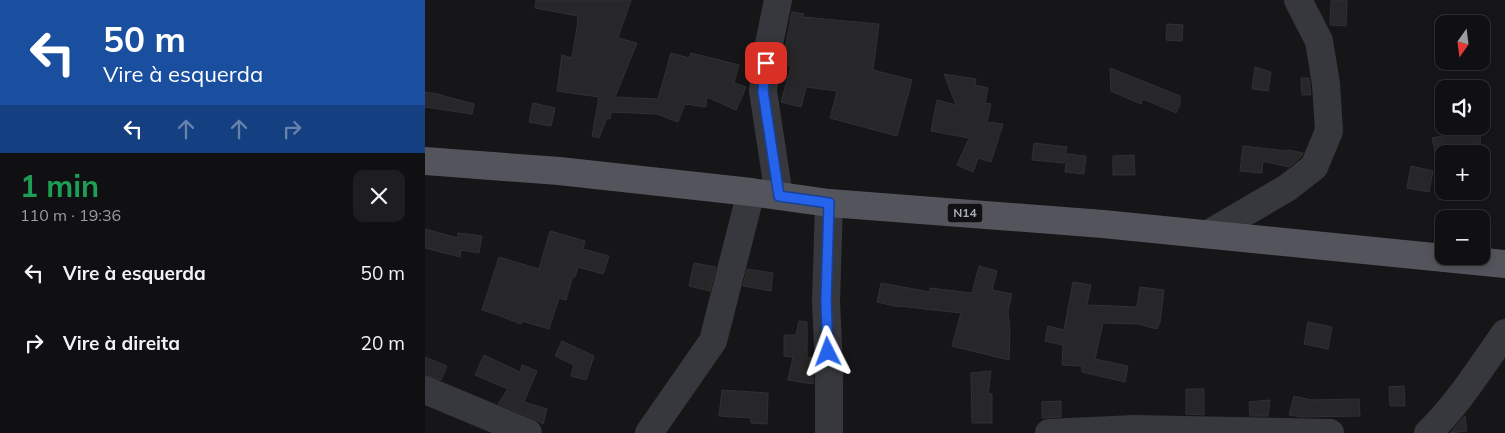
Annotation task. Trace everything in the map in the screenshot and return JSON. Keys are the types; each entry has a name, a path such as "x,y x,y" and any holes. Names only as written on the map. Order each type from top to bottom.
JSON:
{"main road":[{"name":"N14","path":"425,161 559,172 751,192 829,203 1103,224 1505,264"}],"street":[{"path":"778,0 768,48 763,91 779,196"},
{"path":"1208,234 1287,188 1313,167 1329,131 1327,84 1319,41 1298,0"},
{"path":"649,433 713,342 751,192"},
{"path":"829,203 826,301 829,433"},
{"path":"1428,433 1455,401 1505,333"},
{"path":"425,390 528,433"},
{"path":"1049,433 1133,431 1331,433"}],"building":[{"path":"536,0 631,0 618,38 637,43 615,97 658,99 671,53 689,58 691,53 739,65 734,83 746,87 736,110 707,97 706,107 685,104 678,122 657,114 611,112 610,119 607,118 599,138 592,136 599,97 557,91 562,55 572,58 578,16 535,8"},
{"path":"1331,0 1347,0 1346,26 1330,25"},
{"path":"792,12 804,14 803,17 879,24 873,70 912,80 897,136 830,118 837,91 806,87 801,107 781,102 791,66 782,65"},
{"path":"1167,24 1183,25 1182,41 1166,40"},
{"path":"1255,67 1271,72 1268,91 1252,89"},
{"path":"1110,68 1180,96 1180,104 1176,113 1143,99 1141,104 1111,91"},
{"path":"944,74 976,79 975,85 988,88 985,103 991,104 987,122 1003,124 991,162 978,158 973,172 957,165 969,138 931,131 937,100 956,105"},
{"path":"1301,78 1309,78 1311,95 1302,95"},
{"path":"425,92 474,104 472,114 425,107"},
{"path":"533,103 555,108 551,126 529,122"},
{"path":"1448,135 1481,135 1480,145 1435,145 1435,152 1432,138"},
{"path":"1034,143 1067,147 1064,163 1032,160"},
{"path":"1243,146 1303,153 1289,167 1263,161 1262,173 1240,171"},
{"path":"1067,154 1086,156 1084,174 1065,172"},
{"path":"1134,155 1135,175 1113,175 1113,156"},
{"path":"1411,166 1433,171 1429,192 1407,188"},
{"path":"425,229 458,238 458,233 482,236 479,253 461,250 460,257 425,248"},
{"path":"550,231 585,241 583,249 609,256 603,274 578,267 575,277 573,276 566,300 559,298 549,329 522,321 521,324 482,310 499,257 539,269"},
{"path":"694,263 716,267 710,291 689,286"},
{"path":"979,266 997,271 992,290 1012,294 1008,311 1010,333 1009,360 952,346 961,313 899,307 877,302 881,283 930,292 930,288 972,293"},
{"path":"747,269 773,273 771,291 743,286"},
{"path":"1073,282 1091,285 1087,305 1137,307 1140,287 1164,290 1160,322 1157,329 1138,324 1103,323 1095,359 1128,366 1125,382 1082,372 1082,366 1062,365 1063,345 1045,341 1048,326 1064,330"},
{"path":"799,321 807,322 807,357 813,358 813,384 788,380 793,357 784,356 784,335 796,335"},
{"path":"1308,322 1332,327 1328,349 1304,344"},
{"path":"562,341 594,356 586,380 571,376 574,365 555,356"},
{"path":"484,355 520,372 522,365 537,371 524,402 547,409 543,424 498,404 508,389 475,375"},
{"path":"425,357 447,366 441,380 425,375"},
{"path":"991,371 988,394 992,394 992,423 972,423 971,373"},
{"path":"1404,386 1405,406 1390,406 1389,387"},
{"path":"1186,389 1204,389 1204,415 1186,414"},
{"path":"722,390 768,393 767,424 751,423 751,418 719,416"},
{"path":"1294,396 1311,400 1359,399 1360,416 1302,417 1289,415"},
{"path":"1270,400 1268,416 1250,416 1249,402"},
{"path":"1061,401 1061,417 1042,418 1042,402"},
{"path":"1465,416 1467,431 1450,433 1461,420"}],"route":[{"path":"766,63 763,91 779,196 829,203 826,301 828,352"}]}
